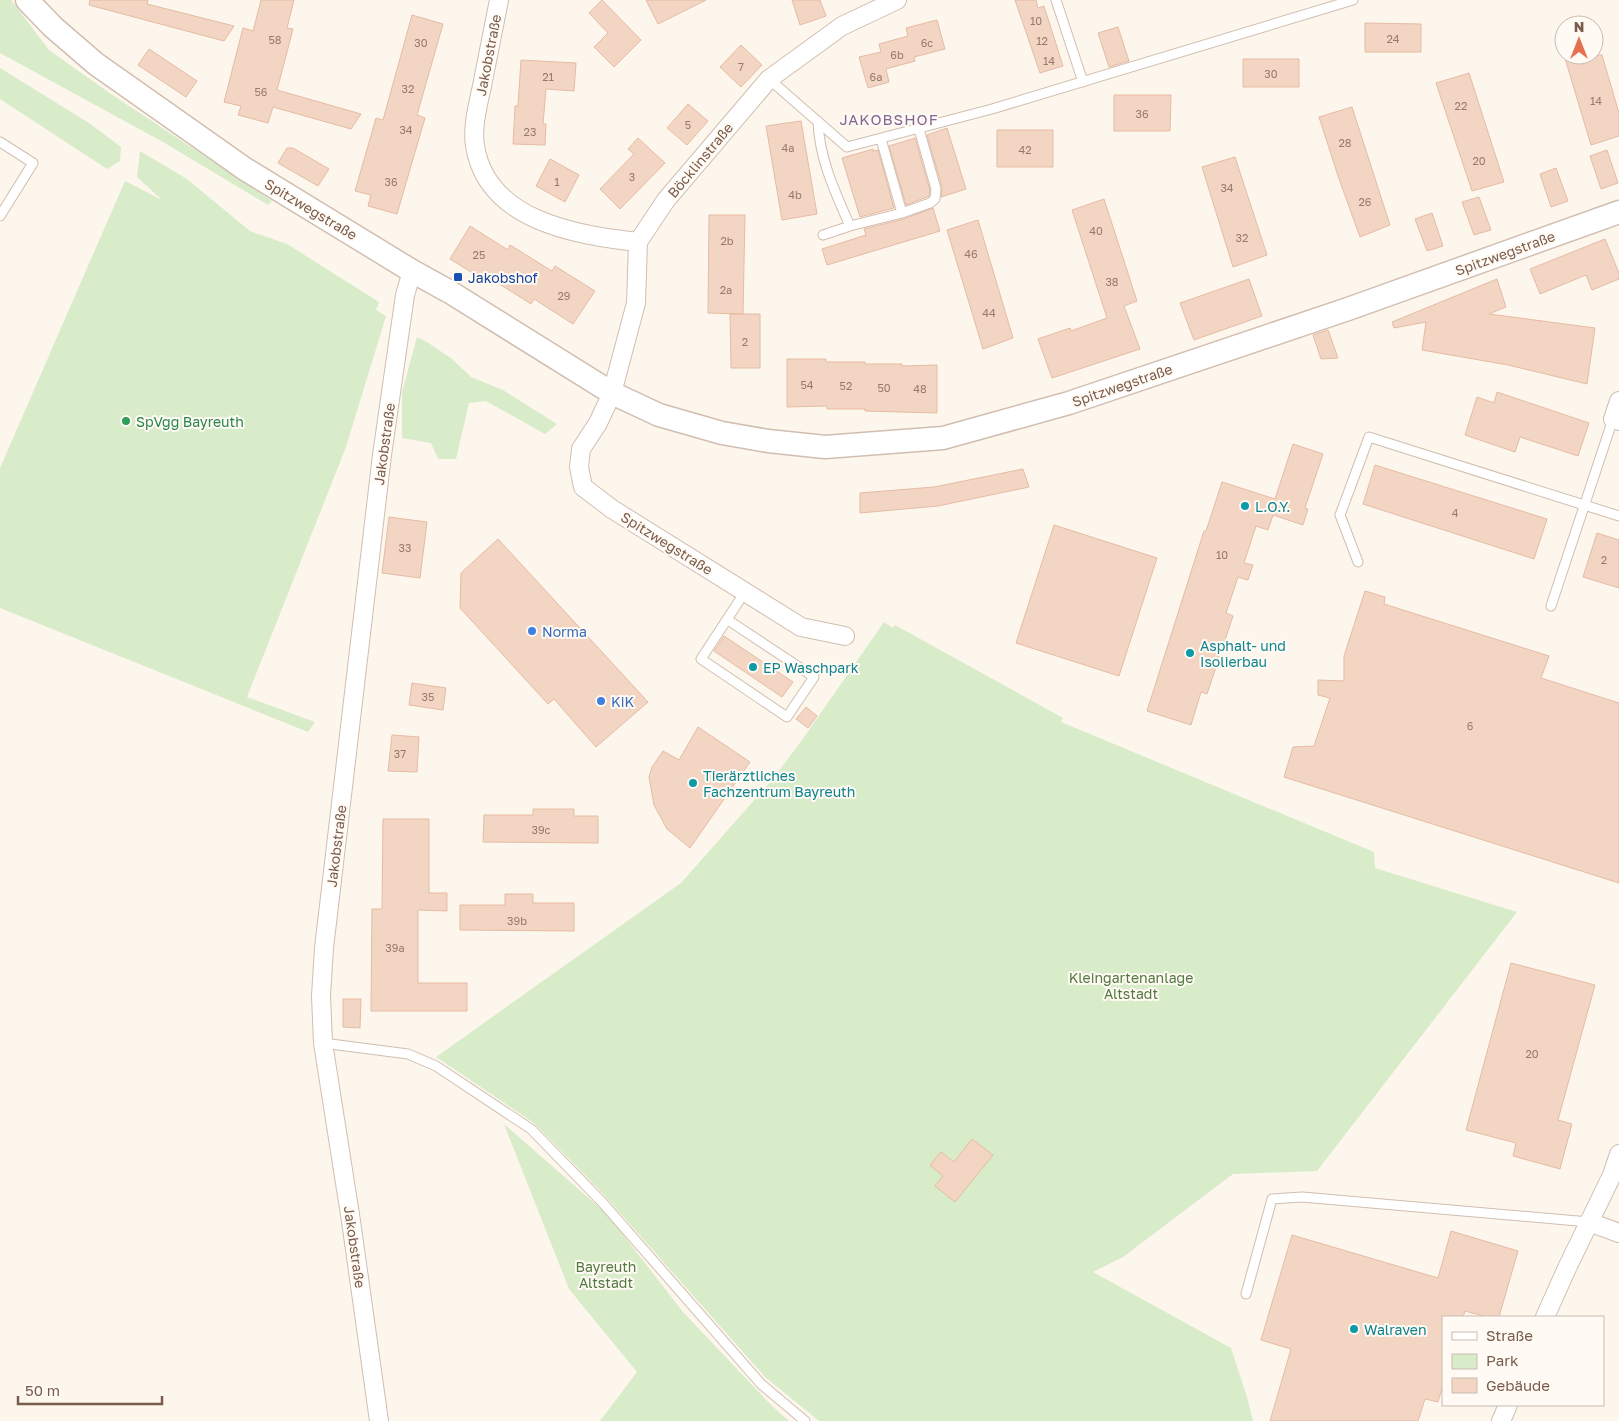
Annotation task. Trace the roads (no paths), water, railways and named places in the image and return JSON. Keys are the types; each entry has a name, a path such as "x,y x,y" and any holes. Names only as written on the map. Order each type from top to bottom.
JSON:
{"street":[{"name":"Spitzwegstraße","path":"27,0 96,64 181,125 251,172 412,271 450,292 612,393 659,415 722,433 768,441 825,448 943,438 1097,394 1348,309 1619,212"},
{"name":"Jakobstraße","path":"499,0 475,121 475,146 483,170 494,188 509,203 532,218 597,238 638,242"},
{"name":"Böcklinstraße","path":"638,242 666,200 769,79 842,26 897,0"},
{"path":"612,393 636,303 638,242"},
{"name":"Jakobstraße","path":"379,1421 351,1221 323,1043 321,996 324,948 383,447 405,295 412,271"},
{"name":"Spitzwegstraße","path":"612,393 598,423 581,449 579,467 584,487 612,509 801,628 845,636"},
{"path":"1616,420 1619,401"},
{"path":"1545,1316 1566,1268 1612,1175 1619,1154"},
{"path":"1589,1222 1619,1233"},
{"path":"1501,1421 1508,1406"}],"lane":[{"path":"1056,0 1083,82"},
{"path":"769,79 847,147 919,129 1083,82 1341,2 1353,0"},
{"path":"818,121 822,154 837,197 850,226"},
{"path":"823,235 902,213 930,203 936,195 936,189 919,129"},
{"path":"881,139 902,213"},
{"path":"0,142 33,163 0,216"},
{"path":"1551,606 1616,420"},
{"path":"1358,562 1340,515 1368,437 1619,516"},
{"path":"728,620 814,677 787,717 700,660 745,592"},
{"path":"323,1043 408,1054 423,1060 436,1066 531,1129 602,1202 761,1384 805,1421"},
{"path":"1246,1294 1272,1199 1302,1197 1589,1222"}],"place":[{"name":"Jakobshof","path":"458,277"},
{"name":"SpVgg Bayreuth","path":"126,421"},
{"name":"L.O.Y.","path":"1245,506"},
{"name":"Norma","path":"532,631"},
{"name":"Asphalt- und Isolierbau","path":"1190,653"},
{"name":"EP Waschpark","path":"753,667"},
{"name":"KiK","path":"601,701"},
{"name":"Tierärztliches Fachzentrum Bayreuth","path":"693,783"},
{"name":"Walraven","path":"1354,1329"}],"district":[{"name":"JAKOBSHOF","path":"889,119"}],"park label":[{"name":"Kleingartenanlage Altstadt","path":"1131,986"},
{"name":"Bayreuth Altstadt","path":"606,1274"}]}
